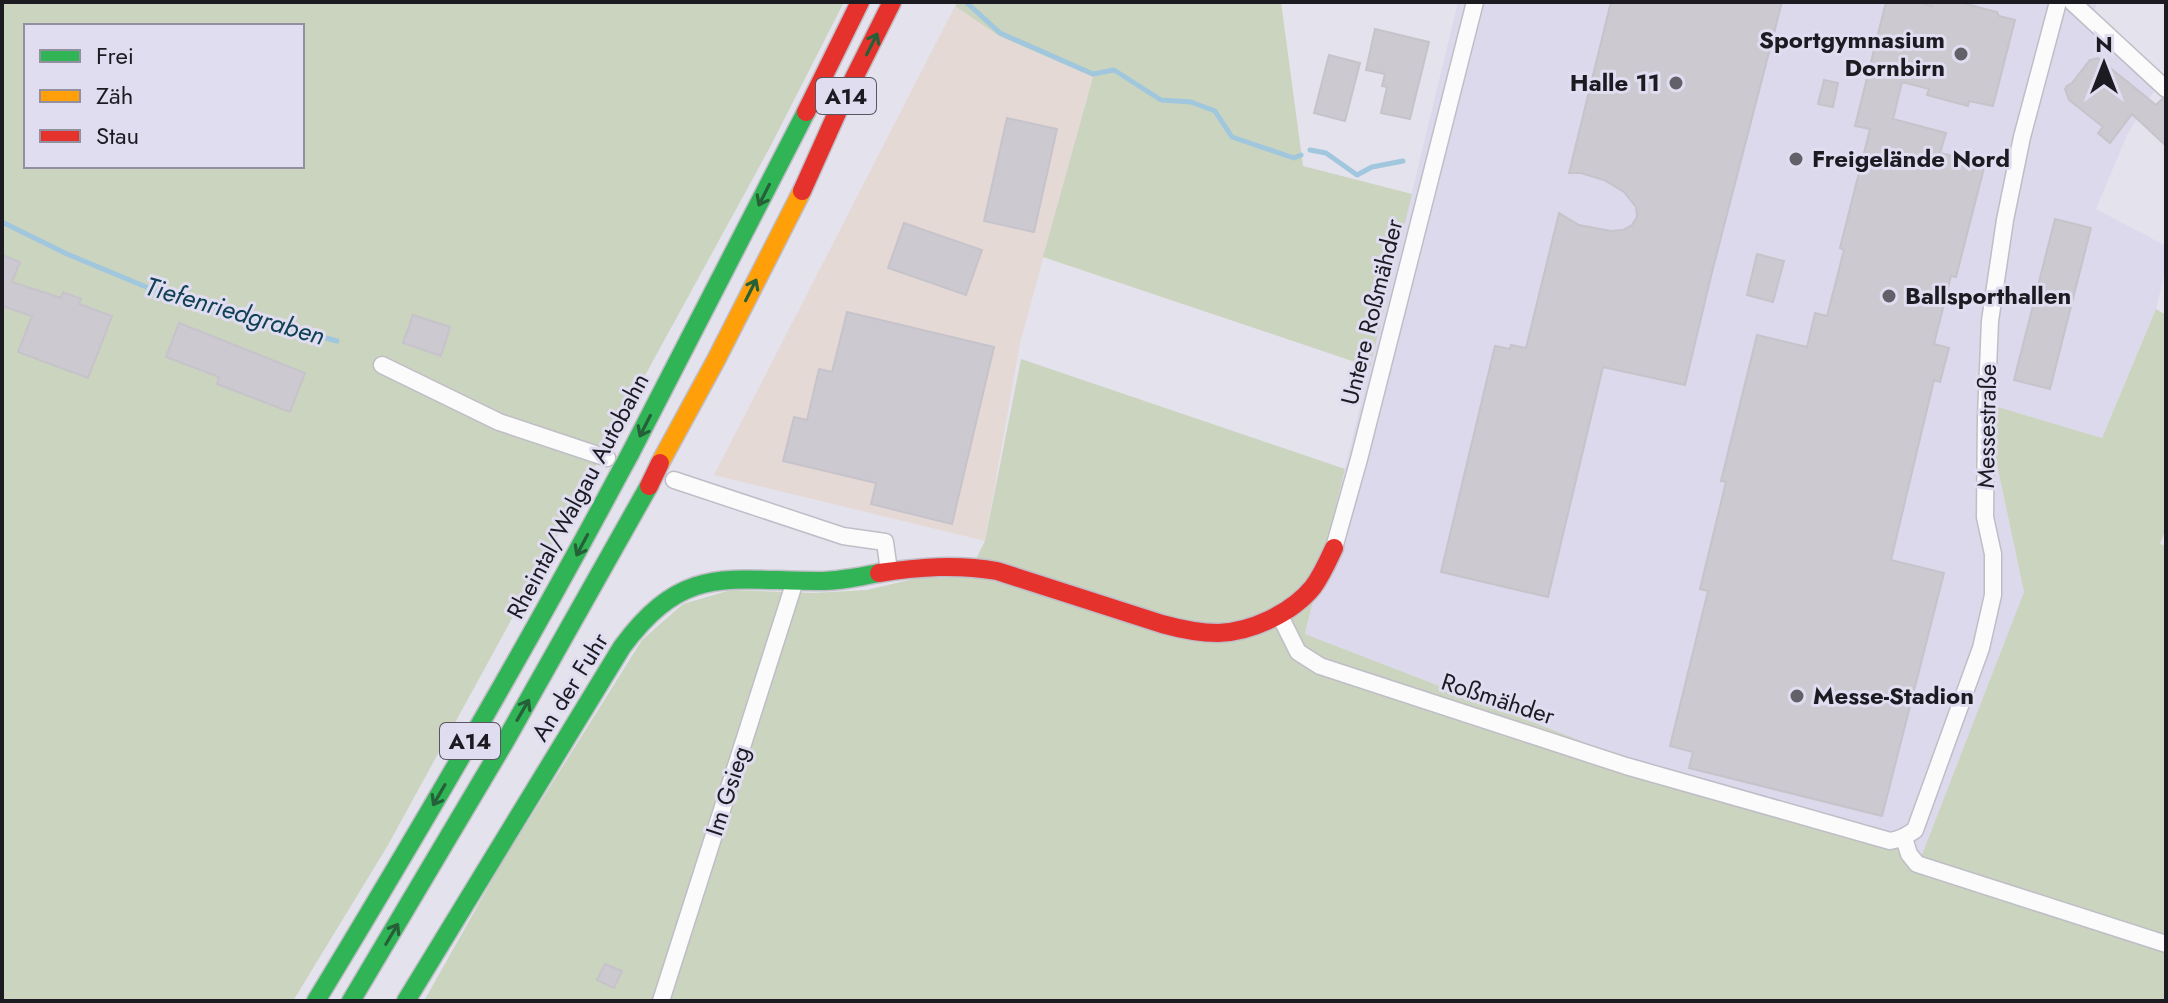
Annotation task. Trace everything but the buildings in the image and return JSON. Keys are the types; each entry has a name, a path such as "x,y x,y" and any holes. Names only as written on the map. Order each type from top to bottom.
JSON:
{"main road":[{"name":"Rheintal/Walgau Autobahn","path":"316,1001 578,554 800,125 860,2"},
{"name":"A14","path":"351,1001 437,859 649,486 802,191 892,2"},
{"name":"Untere Roßmähder","path":"1280,616 1310,591 1334,548"},
{"path":"889,571 930,566 975,566 1172,627 1216,633 1235,631 1280,616"},
{"name":"An der Fuhr","path":"406,1001 622,647 642,621 683,591 703,583 752,578 839,580 889,571"}],"street":[{"name":"Untere Roßmähder","path":"1334,548 1475,2"},
{"name":"Messestraße","path":"1904,838 1915,830 1951,732 1981,648 1993,595 1993,554 1985,517 1990,321 2005,220 2022,137 2058,2"},
{"path":"2072,2 2166,89"},
{"path":"382,365 499,422 607,458"},
{"path":"674,480 843,536 885,542 889,571"},
{"name":"Im Gsieg","path":"661,1001 795,581"},
{"name":"Roßmähder","path":"1280,616 1298,652 1320,666 1626,766 1890,841 1904,838"},
{"path":"1904,838 1909,854 1917,864 2166,944"}],"shaded area":[{"path":"1458,2 2097,2 2091,28 2159,83 2127,135 2096,209 2166,246 2166,267 2156,309 2102,438 1984,403 2024,592 1922,856 1615,754 1305,634"},
{"path":"955,6 999,36 1093,77 1020,343 985,541 714,475"}],"green space":[{"path":"2,2 844,2 769,149 388,845 293,1001 2,1001"},
{"path":"958,2 1281,2 1303,166 1412,194 1370,367 1043,257 1093,77 999,36 955,6"},
{"path":"2156,309 2166,315 2166,528 2160,544 2166,546 2166,1001 424,1001 500,866 642,640 683,604 731,590 813,593 867,590 917,578 967,577 985,541 1021,359 1345,469 1305,634 1615,754 1922,855 2024,592 1984,403 2102,438"}],"waterway":[{"path":"966,2 1000,33 1093,74 1114,70 1161,100 1191,102 1215,111 1232,137 1294,158 1301,155"},
{"path":"1310,150 1326,153 1357,175 1372,167 1403,161"},
{"name":"Tiefenriedgraben","path":"2,222 67,254 163,294 337,341"}],"traffic: fast":[{"path":"630,454 806,112"},
{"path":"618,476 630,454"},
{"path":"316,1001 471,740 618,476"},
{"path":"351,1001 503,745 649,486"},
{"path":"406,1001 622,647 645,620 666,601 710,582 826,581 879,573"}],"traffic: slow":[{"path":"660,463 802,191"}],"traffic: jam":[{"path":"806,112 860,2"},
{"path":"802,191 892,2"},
{"path":"649,486 660,463"},
{"path":"879,573 938,567 997,571 1162,624 1218,633 1257,625 1294,605 1316,582 1334,548"}],"place":[{"name":"Sportgymnasium Dornbirn","path":"1961,54"},
{"name":"Halle 11","path":"1676,83"},
{"name":"Freigelände Nord","path":"1796,159"},
{"name":"Ballsporthallen","path":"1889,296"},
{"name":"Messe-Stadion","path":"1797,696"}]}
